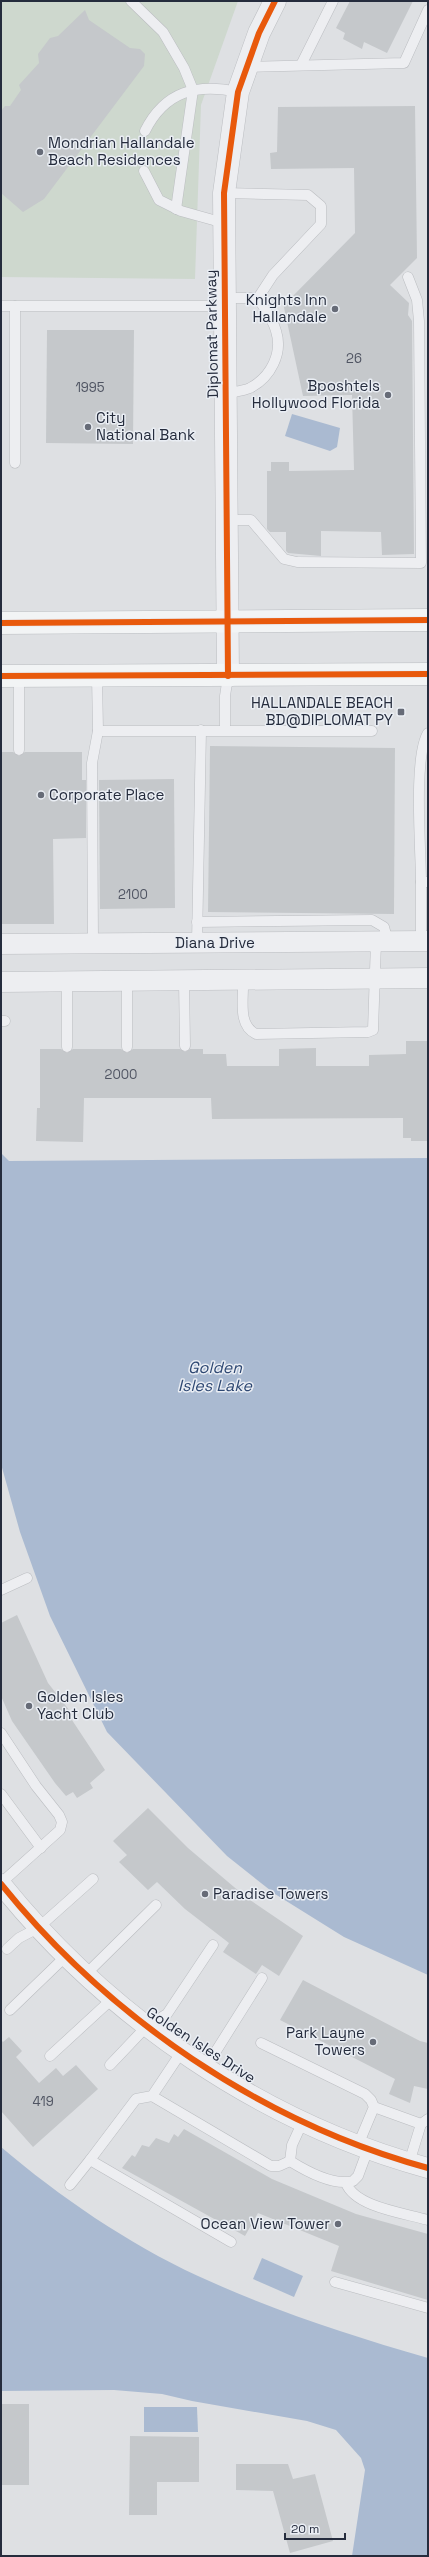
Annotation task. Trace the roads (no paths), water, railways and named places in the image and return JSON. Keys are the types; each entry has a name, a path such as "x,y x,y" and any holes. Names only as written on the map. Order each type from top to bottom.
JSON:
{"main road":[{"path":"1,623 428,620"},
{"path":"10,676 428,674"}],"street":[{"name":"Diplomat Parkway","path":"228,676 226,622 226,394 223,302 224,193 238,92 259,33 275,1"},
{"name":"Diana Drive","path":"1,944 425,941"},
{"path":"1,982 428,978"},
{"name":"Golden Isles Drive","path":"2,1889 38,1928 85,1975 112,1999 147,2026 206,2067 232,2084 303,2121 363,2147 428,2168"}],"lane":[{"path":"131,1 163,32 184,68 193,90 176,209"},
{"path":"301,65 333,1"},
{"path":"247,67 404,64 428,10"},
{"path":"145,131 159,110 170,100 184,92 217,87 238,92"},
{"path":"144,171 159,200 176,209 224,223"},
{"path":"224,193 308,195 321,206 321,224 273,275 258,298"},
{"path":"226,520 251,520 284,559 297,562 420,563 419,321 417,300 408,277"},
{"path":"1,306 223,302 258,298"},
{"path":"226,394 250,388 265,375 277,357 279,343 276,329 258,298"},
{"path":"15,306 15,463"},
{"path":"10,676 19,750"},
{"path":"93,943 92,763 98,731 97,676"},
{"path":"225,730 225,696 228,676"},
{"path":"197,942 201,730"},
{"path":"98,731 372,731"},
{"path":"425,941 420,769 424,742 428,733"},
{"path":"198,922 372,920 384,927 376,979 373,1030 368,1032 256,1034 248,1030 244,1023 243,980"},
{"path":"127,980 127,1047"},
{"path":"184,980 185,1046"},
{"path":"67,981 67,1047"},
{"path":"1,1590 27,1578"},
{"path":"1,1734 36,1786 59,1815 62,1822 60,1830 2,1889"},
{"path":"1,1794 41,1848"},
{"path":"7,1949 18,1938 38,1928 93,1878"},
{"path":"85,1975 156,1905"},
{"path":"110,2065 147,2026 167,2014 213,1945"},
{"path":"10,2010 66,1956"},
{"path":"206,2067 262,1978"},
{"path":"50,2056 112,1999"},
{"path":"261,2043 365,2094 371,2100 374,2107 363,2147 358,2176 353,2181 346,2183 336,2182 290,2161"},
{"path":"152,2096 182,2051"},
{"path":"70,2185 136,2099 152,2096 270,2166 280,2166 290,2161"},
{"path":"374,2107 424,2121 409,2163"},
{"path":"290,2161 292,2145 303,2121"},
{"path":"90,2160 231,2242"},
{"path":"346,2183 349,2192 361,2200 428,2220"},
{"path":"335,2282 428,2308"}],"water":[{"path":"292,414 340,428 337,447 330,451 285,436"},
{"name":"Golden Isles Lake","path":"1,1153 9,1161 428,1158 428,1975 344,1937 275,1894 227,1856 107,1732 50,1616 20,1532 1,1464"},
{"path":"1,2147 23,2166 95,2218 146,2249 198,2276 282,2311 340,2331 428,2358 428,2556 352,2556 365,2470 361,2458 336,2430 307,2421 192,2401 162,2394 114,2390 1,2391"},
{"path":"262,2258 303,2276 294,2297 253,2279"},
{"path":"144,2407 197,2407 198,2432 144,2432"}],"place":[{"name":"Mondrian Hallandale Beach Residences","path":"40,152"},
{"name":"Knights Inn Hallandale","path":"335,309"},
{"name":"Bposhtels Hollywood Florida","path":"388,395"},
{"name":"City National Bank","path":"88,427"},
{"name":"HALLANDALE BEACH BD@DIPLOMAT PY","path":"401,712"},
{"name":"Corporate Place","path":"41,795"},
{"name":"Golden Isles Yacht Club","path":"29,1706"},
{"name":"Paradise Towers","path":"205,1894"},
{"name":"Park Layne Towers","path":"373,2042"},
{"name":"Ocean View Tower","path":"338,2224"}]}
